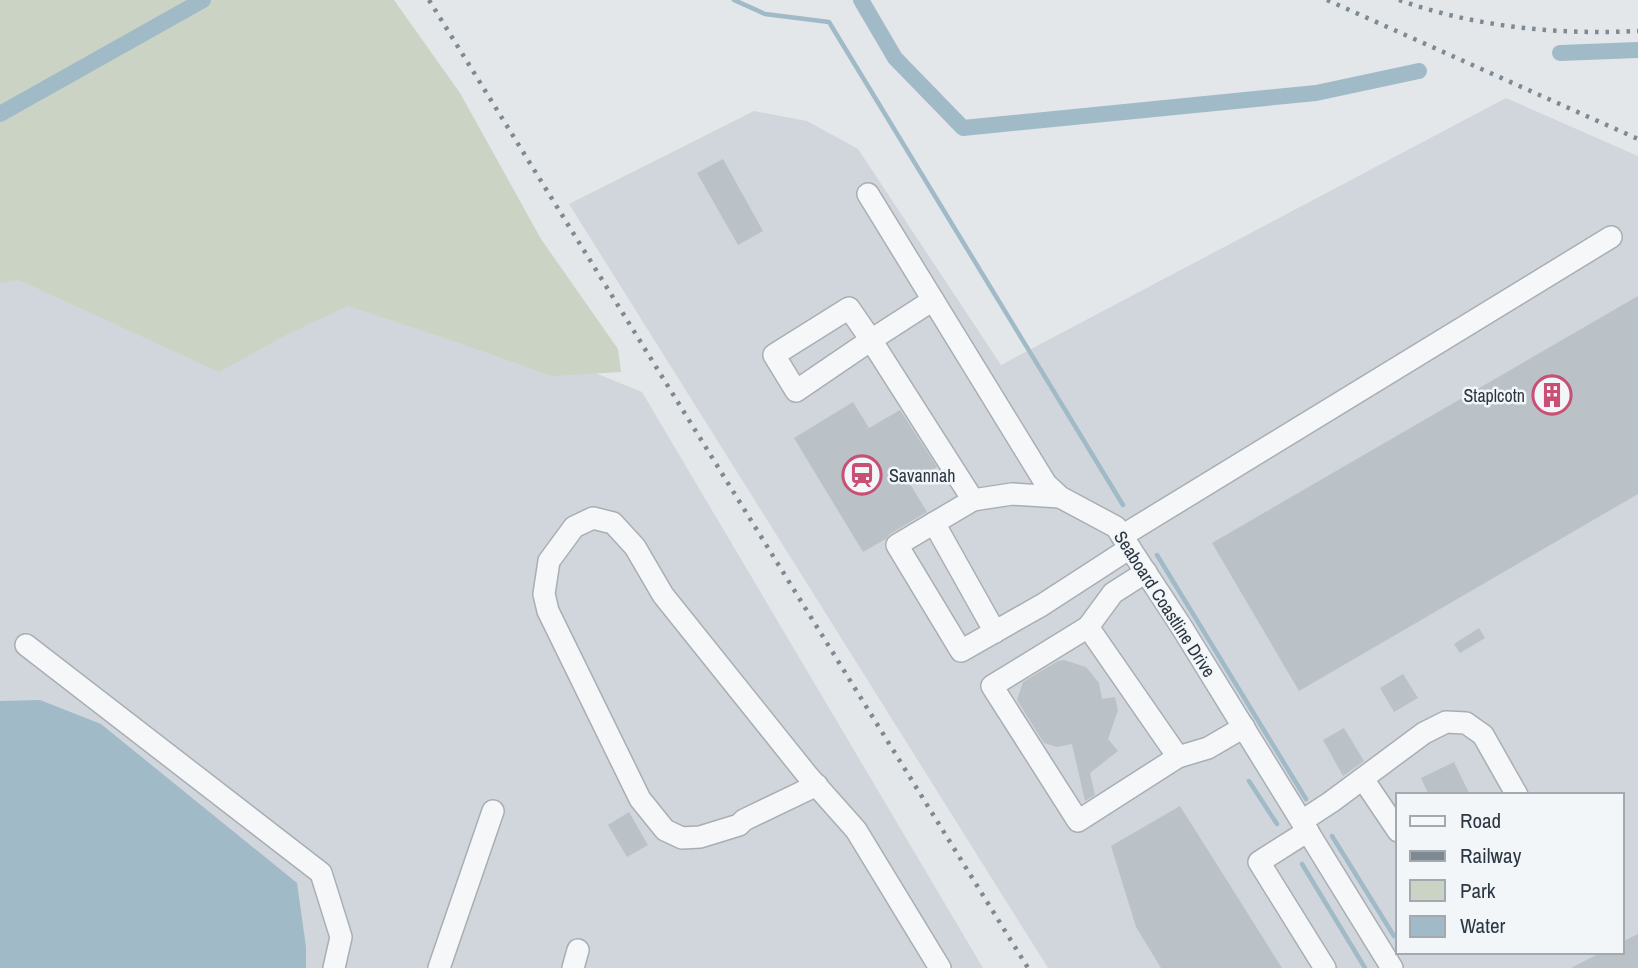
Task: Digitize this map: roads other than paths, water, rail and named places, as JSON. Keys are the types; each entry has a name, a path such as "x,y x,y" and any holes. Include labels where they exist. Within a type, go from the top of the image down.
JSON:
{"street":[{"name":"Seaboard Coastline Drive","path":"868,194 1046,484 1060,497 1116,527 1244,727 1392,968"},
{"path":"1060,497 1012,494 973,500 897,545 961,651 1042,605 1126,542 1611,237"},
{"path":"933,300 871,340 973,500"},
{"path":"817,785 744,820 739,825 700,837 682,838 666,830 640,799 548,611 544,594 549,561 574,527 593,517 613,523 635,547 663,595 856,830 940,968"},
{"path":"934,523 995,632"},
{"path":"1146,572 1113,593 1088,627 992,686 1078,821 1178,757 1208,748 1244,727"},
{"path":"1088,627 1178,757"},
{"path":"26,645 321,873 341,936 334,968"},
{"path":"1325,968 1259,862 1331,802 1424,733 1446,722 1466,723 1483,735 1516,793"},
{"path":"1363,779 1396,828"},
{"path":"439,968 493,811"}],"water":[{"path":"40,700 101,724 297,883 306,947 306,968 0,968 0,701"}],"waterway":[{"path":"0,114 203,0"},
{"path":"734,0 765,14 829,22 1123,505"},
{"path":"861,0 895,58 963,128 1316,93 1419,71"},
{"path":"1560,53 1638,50"},
{"path":"1157,555 1306,799"},
{"path":"1249,781 1277,824"},
{"path":"1332,836 1394,936"},
{"path":"1302,864 1365,968"}],"railway":[{"path":"429,0 1028,968"},
{"path":"1327,0 1638,139"},
{"path":"1399,0 1457,17 1517,27 1578,32 1638,31"}],"place":[{"name":"Staplcotn","path":"1552,395"},
{"name":"Savannah","path":"862,475"}]}
